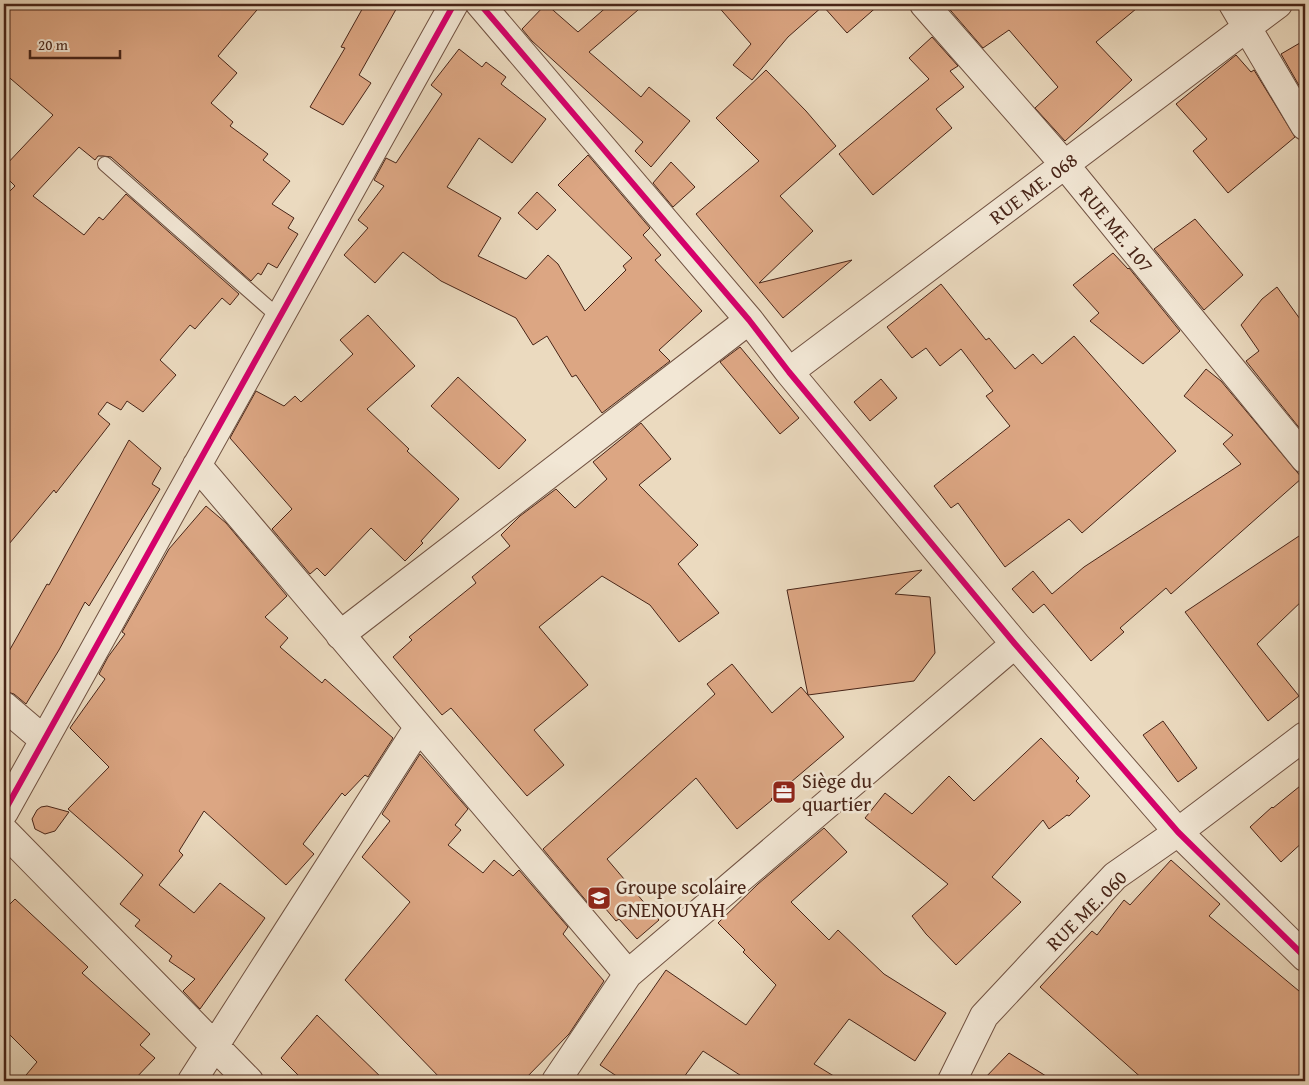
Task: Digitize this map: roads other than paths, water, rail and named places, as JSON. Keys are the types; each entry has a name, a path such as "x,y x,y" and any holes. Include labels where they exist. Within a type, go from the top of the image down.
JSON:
{"street":[{"path":"4,812 454,4"},
{"path":"480,4 749,320 789,372 1015,644 1178,832 1305,958"},
{"name":"RUE ME. 107","path":"924,4 1065,165 1305,459"},
{"path":"1233,4 1305,126"},
{"name":"RUE ME. 068","path":"789,372 1278,4"},
{"path":"340,635 749,320"},
{"path":"197,465 628,974"},
{"path":"556,1081 628,974 1015,644"},
{"path":"4,706 44,740"},
{"path":"192,1081 418,728"},
{"name":"RUE ME. 060","path":"952,1081 984,1016 1115,876 1178,832 1305,736"},
{"path":"4,831 250,1081"}],"lane":[{"path":"104,164 279,317"}],"place":[{"name":"Siège du quartier","path":"784,792"},
{"name":"Groupe scolaire GNENOUYAH","path":"599,898"}]}
